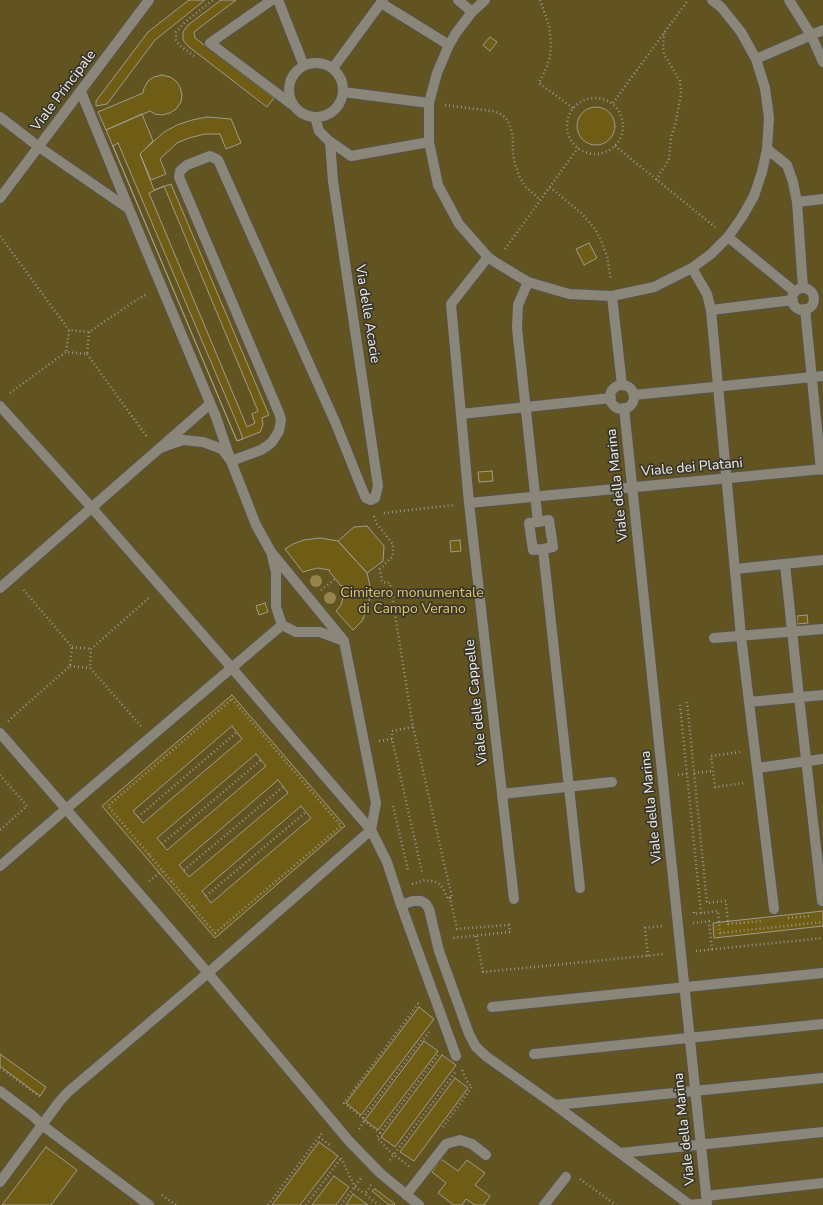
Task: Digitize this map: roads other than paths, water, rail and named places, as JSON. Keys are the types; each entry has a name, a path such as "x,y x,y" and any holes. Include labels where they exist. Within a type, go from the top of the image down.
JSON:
{"lane":[{"name":"Viale Principale","path":"0,198 149,0"},
{"path":"272,0 210,43 307,116 324,116 331,113 337,107 342,100 343,92 339,75 333,68 318,63 304,66 297,70 290,84 289,92 294,106"},
{"path":"278,0 304,66"},
{"path":"458,0 472,12"},
{"path":"485,0 472,12 449,45 437,73 429,103 429,142 438,185 459,224 492,260 528,282 569,294 612,296 654,287 692,268 711,254 728,237 754,196 768,149 769,118 765,88 756,59 740,32 721,7 712,0"},
{"path":"789,0 811,35 823,62"},
{"path":"333,68 382,1 449,45"},
{"path":"756,59 823,30"},
{"path":"0,1182 68,1092 208,973 371,830 376,803 344,640 271,552 256,525 210,404 128,209 81,92"},
{"path":"343,92 429,103"},
{"path":"0,117 39,147 128,209"},
{"path":"315,117 319,131 330,142 351,156 429,142"},
{"name":"Via delle Acacie","path":"231,462 261,450 272,442 279,431 281,420 180,177 180,171 187,165 210,156 216,158 221,164 336,424 364,494 366,498 371,500 376,498 378,491 376,466 333,181 330,142"},
{"path":"711,310 797,293 810,290 818,296 811,306 805,309 797,307 797,293 797,202 794,182 788,165 768,149"},
{"path":"797,202 823,199"},
{"path":"728,237 797,293"},
{"name":"Viale delle Cappelle","path":"492,260 451,304 468,503 514,899"},
{"path":"692,268 707,294 711,310 741,636 774,909"},
{"path":"528,282 518,305 517,328 538,522"},
{"path":"612,296 622,385"},
{"path":"805,309 822,470"},
{"path":"634,395 823,376"},
{"path":"622,385 628,386 634,395 631,404 624,408 616,407 611,398 613,389 622,385"},
{"path":"461,414 611,398"},
{"path":"0,588 210,404"},
{"path":"0,406 92,508 371,830 387,862 401,905 456,1056"},
{"name":"Viale della Marina","path":"624,408 707,1199"},
{"path":"160,448 183,440 203,442 222,449 231,462"},
{"name":"Viale dei Platani","path":"468,503 822,470"},
{"path":"550,520 553,548 533,550 529,523 538,522 550,520"},
{"path":"542,549 580,888"},
{"path":"271,552 276,572 276,607 282,624 296,632 320,632 344,640"},
{"path":"735,569 823,560"},
{"path":"785,564 822,901"},
{"path":"0,866 282,624"},
{"path":"714,638 823,629"},
{"path":"749,702 823,694"},
{"path":"0,733 208,973 352,1144 371,1164 419,1205"},
{"path":"757,768 823,759"},
{"path":"502,794 612,782"},
{"path":"401,905 413,901 421,901 426,904 429,909 439,951 469,1034 476,1047 487,1057 555,1105 690,1205 707,1199 823,1183"},
{"path":"492,1007 823,973"},
{"path":"534,1054 823,1024"},
{"path":"555,1105 823,1078 823,1074"},
{"path":"0,1092 34,1116 42,1125 149,1205"},
{"path":"620,1153 823,1132"},
{"path":"406,1195 446,1144 460,1140 472,1144 486,1155"},
{"path":"544,1205 566,1177"}],"park label":[{"name":"Cimitero monumentale di Campo Verano","path":"412,602"}]}
